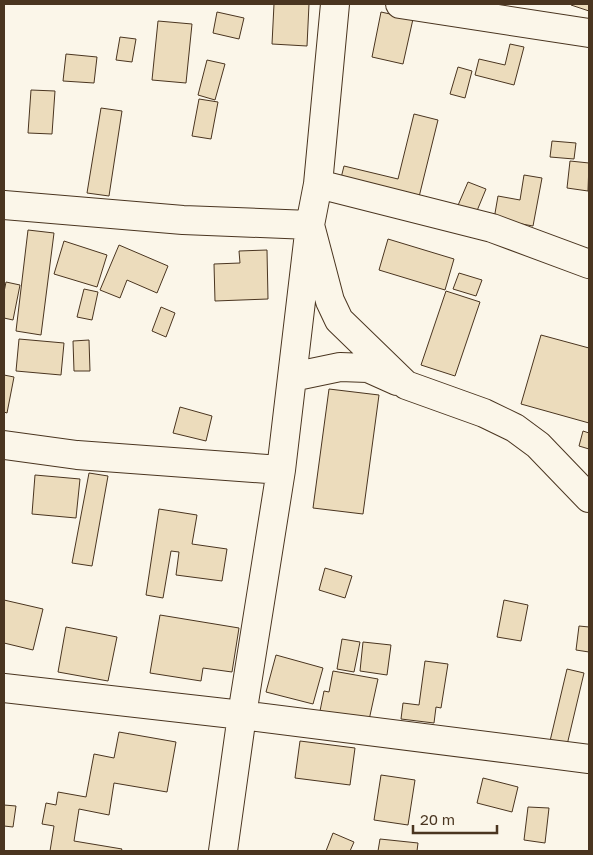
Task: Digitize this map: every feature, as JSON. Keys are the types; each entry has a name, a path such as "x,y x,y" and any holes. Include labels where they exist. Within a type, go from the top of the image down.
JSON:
{"street":[{"path":"223,851 242,715 281,470 310,225 318,184 335,4"},
{"path":"400,4 589,33"},
{"path":"318,184 492,228 589,264"},
{"path":"4,205 183,220 310,225"},
{"path":"310,225 330,301 339,320 406,385"},
{"path":"292,377 340,367 368,368 406,385 484,413 515,428 538,445 589,498"},
{"path":"4,445 77,455 281,470"},
{"path":"4,688 242,715 589,759"}],"building":[{"path":"274,4 309,4 307,46 272,44"},
{"path":"589,4 589,11 571,5"},
{"path":"217,12 244,18 239,39 213,33"},
{"path":"381,12 413,19 403,64 372,57"},
{"path":"158,21 192,24 186,83 152,80"},
{"path":"120,37 136,39 132,62 116,60"},
{"path":"510,44 524,47 514,85 475,75 479,59 505,65"},
{"path":"66,54 97,57 94,83 63,81"},
{"path":"207,60 225,64 215,100 198,95"},
{"path":"458,67 472,71 465,98 450,94"},
{"path":"31,90 55,91 52,134 28,133"},
{"path":"199,99 218,102 211,139 192,136"},
{"path":"101,108 122,111 109,196 87,193"},
{"path":"414,114 438,120 418,201 340,182 344,166 398,179"},
{"path":"552,141 576,143 574,159 550,157"},
{"path":"570,161 589,163 588,191 567,188"},
{"path":"524,175 542,178 533,226 494,219 498,196 520,200"},
{"path":"468,182 486,189 474,218 456,210"},
{"path":"28,230 54,233 41,335 16,331"},
{"path":"388,239 454,259 445,290 379,270"},
{"path":"64,241 107,255 97,287 54,274"},
{"path":"119,245 168,266 157,293 127,280 120,298 100,290"},
{"path":"267,250 268,299 215,301 214,264 240,263 239,251"},
{"path":"459,273 482,280 476,296 453,289"},
{"path":"6,282 20,285 13,320 4,318"},
{"path":"84,289 98,292 92,320 77,317"},
{"path":"446,291 480,302 455,376 421,365"},
{"path":"161,307 175,313 166,337 152,331"},
{"path":"541,335 589,348 589,423 521,404"},
{"path":"19,339 64,343 61,375 16,371"},
{"path":"89,340 90,371 74,371 73,341"},
{"path":"4,375 14,377 7,413 4,412"},
{"path":"329,389 379,395 363,514 313,508"},
{"path":"180,407 212,416 206,441 173,433"},
{"path":"583,431 589,433 589,449 579,446"},
{"path":"89,473 108,476 92,566 72,563"},
{"path":"35,475 80,479 76,518 32,514"},
{"path":"159,509 197,515 192,544 227,549 222,581 176,575 179,552 171,551 163,598 146,595"},
{"path":"325,568 352,576 345,598 319,590"},
{"path":"4,600 43,609 33,650 4,643"},
{"path":"504,600 528,605 521,641 497,637"},
{"path":"160,615 239,628 232,672 203,668 201,681 150,673"},
{"path":"579,626 589,627 589,652 576,650"},
{"path":"66,627 117,637 108,681 58,672"},
{"path":"342,639 360,642 354,672 337,669"},
{"path":"363,642 391,645 387,675 360,671"},
{"path":"276,655 323,668 313,704 266,692"},
{"path":"425,661 448,664 441,708 436,707 434,723 401,719 403,703 419,705"},
{"path":"567,669 584,673 567,745 550,741"},
{"path":"333,671 378,679 369,720 320,711 324,691 329,692"},
{"path":"119,732 176,742 167,792 114,783 109,815 79,809 74,841 122,849 121,851 50,851 54,826 42,824 46,803 56,805 58,792 86,797 94,754 114,758"},
{"path":"300,741 355,748 350,785 295,778"},
{"path":"381,775 415,780 408,825 374,820"},
{"path":"483,778 518,787 512,812 477,803"},
{"path":"4,805 16,806 13,827 4,826"},
{"path":"528,807 549,808 545,843 524,840"},
{"path":"333,833 354,842 350,851 326,851"},
{"path":"380,839 418,843 417,851 378,851"}]}
